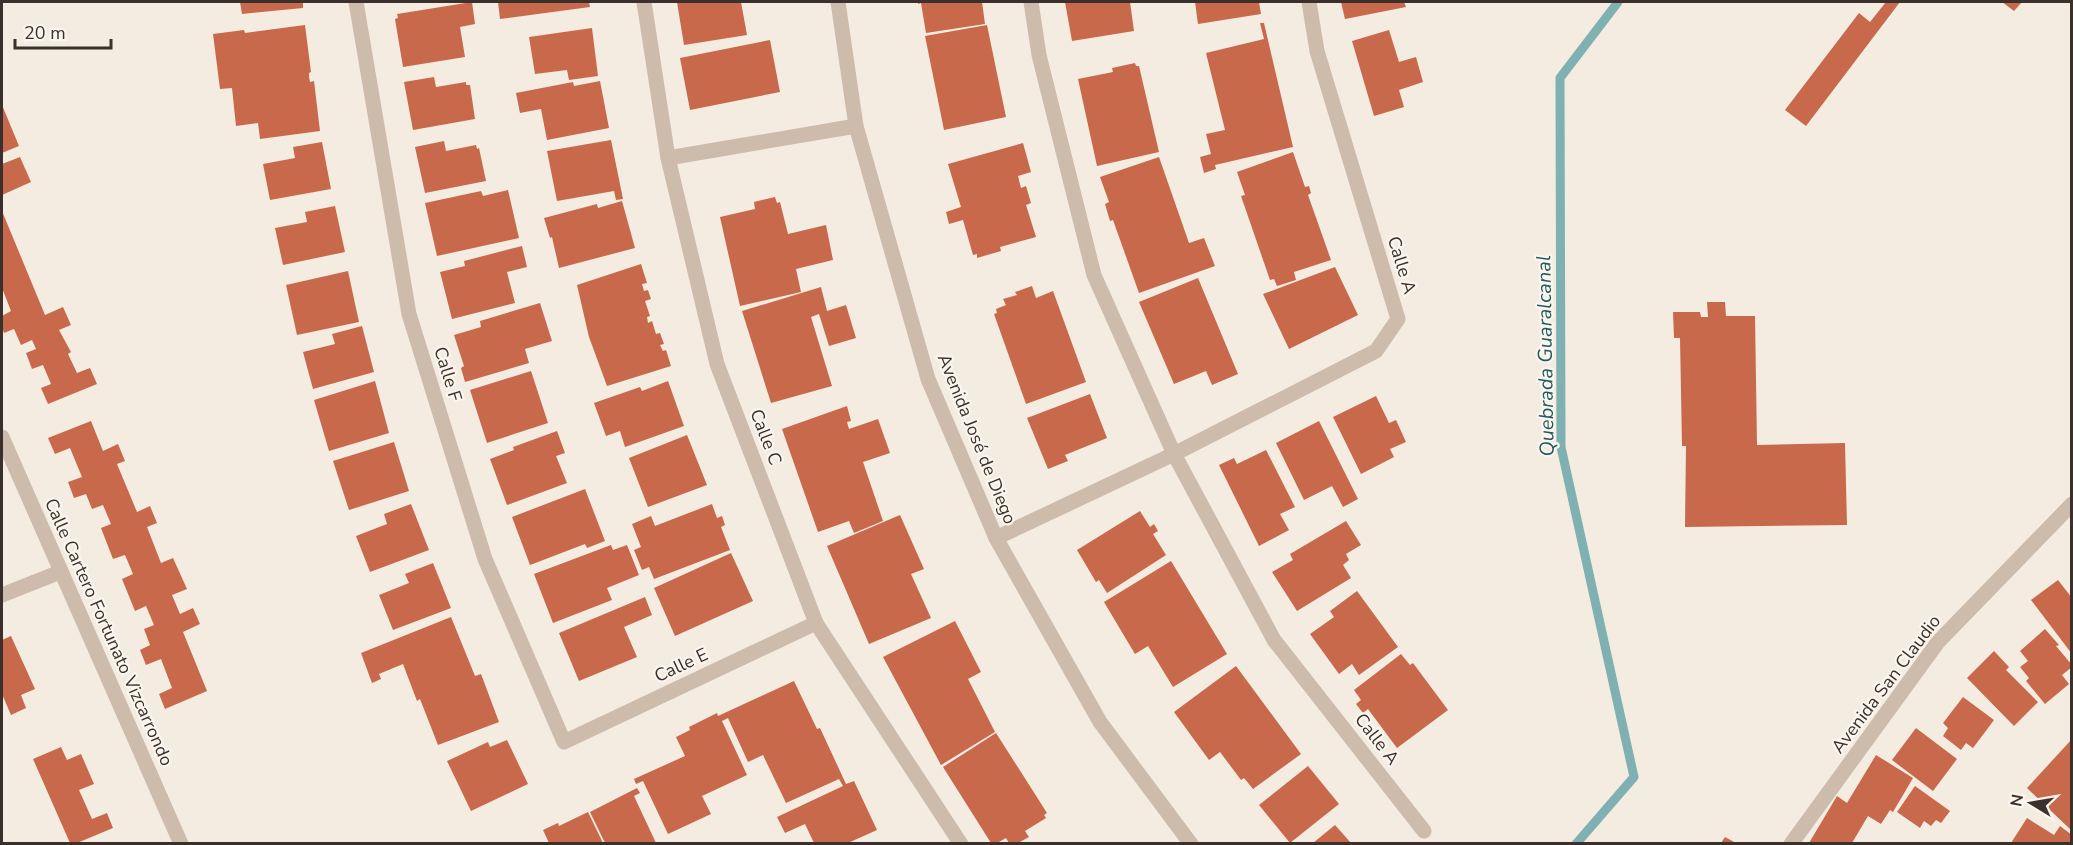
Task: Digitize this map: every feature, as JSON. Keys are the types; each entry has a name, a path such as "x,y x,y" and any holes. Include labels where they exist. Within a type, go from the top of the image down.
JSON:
{"street":[{"name":"Calle F","path":"356,2 409,314 485,560 564,742"},
{"name":"Calle C","path":"644,2 668,158 717,364 816,623 961,843"},
{"name":"Avenida José de Diego","path":"838,2 856,126 928,379 996,538 1100,722 1191,843"},
{"name":"Calle A","path":"1031,2 1039,55 1094,275 1174,454 1274,640 1424,831"},
{"name":"Calle A","path":"996,538 1174,454 1376,351 1398,319 1317,51 1309,2"},
{"path":"668,158 856,126"},
{"name":"Calle Cartero Fortunato Vizcarrondo","path":"2,437 181,843"},
{"name":"Avenida San Claudio","path":"1791,843 1938,642 2072,504"},
{"path":"2,595 60,572"},
{"name":"Calle E","path":"564,742 816,623"}],"building":[{"path":"240,2 303,2 303,8 242,14"},
{"path":"472,2 475,24 460,27 465,57 403,67 395,19 398,18 397,14"},
{"path":"498,2 589,2 590,7 500,19"},
{"path":"677,2 741,2 747,35 684,45"},
{"path":"918,2 982,2 985,24 926,33 921,3 918,4"},
{"path":"1065,2 1130,2 1134,31 1072,41"},
{"path":"1195,2 1259,2 1261,14 1198,24"},
{"path":"1341,2 1404,2 1406,7 1345,19"},
{"path":"1886,2 1900,2 1806,126 1785,110 1859,13 1870,22"},
{"path":"2002,2 2022,2 2014,11"},
{"path":"1260,23 1264,23 1293,147 1215,165 1216,169 1204,173 1200,157 1211,154 1206,134 1225,130 1206,53 1264,39"},
{"path":"305,25 311,72 309,77 310,82 314,81 320,131 260,139 258,123 236,126 232,88 220,89 213,34 244,30 245,33"},
{"path":"987,25 1006,117 944,130 925,36"},
{"path":"592,28 598,76 569,80 567,70 535,74 529,37"},
{"path":"1389,30 1399,62 1416,57 1423,82 1399,90 1404,107 1374,116 1352,41"},
{"path":"770,40 780,92 690,110 680,58"},
{"path":"1135,63 1139,66 1159,152 1097,166 1078,79 1113,72 1112,68"},
{"path":"434,77 436,87 466,82 466,85 470,85 475,119 413,130 404,82"},
{"path":"600,81 609,128 547,140 541,109 520,113 516,93 573,82 574,86"},
{"path":"2,105 19,146 2,153"},
{"path":"611,140 623,199 616,200 614,191 557,201 547,151"},
{"path":"444,141 446,151 476,145 477,149 479,148 486,181 425,193 415,147"},
{"path":"322,142 331,189 270,200 263,164 295,158 293,147"},
{"path":"1023,143 1031,172 1018,176 1021,188 1026,186 1031,203 1026,205 1036,237 1000,247 1001,251 977,258 977,254 973,255 963,220 949,224 946,212 961,207 948,164"},
{"path":"1293,152 1305,187 1309,186 1311,193 1308,195 1331,260 1294,272 1296,280 1277,286 1274,279 1270,280 1241,196 1245,195 1237,172"},
{"path":"20,157 31,182 2,195 2,164"},
{"path":"1159,157 1189,243 1204,238 1215,266 1139,293 1113,220 1110,221 1105,204 1109,202 1100,177"},
{"path":"508,190 519,238 437,256 425,203 481,191 483,196"},
{"path":"775,197 777,203 780,202 788,234 826,225 833,260 796,269 801,292 740,306 720,217 755,209 754,202"},
{"path":"622,201 635,248 559,268 552,237 550,238 544,218 597,204 598,208"},
{"path":"335,206 345,252 283,265 275,228 307,222 305,212"},
{"path":"2,211 45,315 63,307 71,325 59,330 71,352 68,354 77,373 90,368 97,384 48,404 41,388 51,384 43,365 32,369 26,353 36,349 32,340 21,345 14,329 4,333 2,327 2,316 11,311 2,288"},
{"path":"522,246 527,267 507,272 515,303 452,319 440,272 465,266 464,261"},
{"path":"641,264 647,283 642,284 644,291 648,290 651,299 645,301 650,316 647,317 648,323 652,321 656,334 660,333 664,344 660,345 663,351 666,350 671,366 607,386 589,337 577,285"},
{"path":"1335,267 1358,315 1289,349 1263,294"},
{"path":"348,271 359,322 297,335 286,285"},
{"path":"1198,278 1238,374 1212,385 1206,371 1174,384 1139,302"},
{"path":"1032,286 1036,298 1053,291 1086,382 1026,404 994,314 997,313 996,309 1006,305 1003,299 1017,295 1015,292"},
{"path":"821,287 827,311 846,305 856,338 829,346 819,314 811,317 832,386 771,403 742,311"},
{"path":"1707,302 1725,302 1726,316 1755,316 1757,445 1845,443 1847,525 1685,527 1686,446 1682,446 1680,338 1674,338 1673,312 1700,312 1701,317 1708,317"},
{"path":"540,303 552,341 525,349 529,363 465,382 461,368 464,366 454,335 481,327 480,321"},
{"path":"362,326 374,372 313,389 303,352 335,344 332,334"},
{"path":"531,371 548,423 487,443 470,390"},
{"path":"375,381 389,433 329,451 314,400"},
{"path":"668,381 684,426 625,447 620,431 606,436 594,403 640,387 642,391"},
{"path":"1090,394 1107,438 1065,455 1068,461 1048,469 1027,418"},
{"path":"1376,396 1389,423 1396,420 1406,442 1390,449 1394,457 1361,474 1333,417"},
{"path":"847,406 851,421 847,422 849,429 878,419 890,453 863,462 883,521 854,533 849,521 818,532 782,429"},
{"path":"91,421 103,451 118,444 125,461 117,464 137,512 150,506 157,523 147,527 161,563 173,558 187,589 172,595 180,614 193,608 200,624 183,632 207,691 165,709 159,694 172,688 161,659 146,665 140,650 150,645 144,629 154,625 146,606 135,611 122,579 133,574 125,555 113,559 101,528 111,524 103,505 92,509 86,494 74,498 68,482 82,477 70,448 55,454 48,438"},
{"path":"1319,421 1358,499 1343,507 1332,486 1304,500 1276,443"},
{"path":"557,431 565,453 556,456 567,483 507,505 490,459 514,450 513,447"},
{"path":"687,435 707,485 648,507 629,458"},
{"path":"394,442 409,491 349,510 333,461"},
{"path":"1266,450 1295,507 1280,514 1289,530 1259,546 1219,465 1234,458 1237,464"},
{"path":"585,489 605,541 587,548 585,544 530,565 512,517"},
{"path":"411,504 429,550 370,572 356,536 387,524 384,514"},
{"path":"712,504 717,518 722,516 725,525 721,527 730,550 654,579 649,567 642,570 634,550 641,547 632,524 651,516 655,526"},
{"path":"1140,511 1150,527 1154,524 1158,531 1153,534 1166,555 1107,593 1099,580 1096,582 1077,550"},
{"path":"900,515 924,569 911,574 931,618 869,644 827,546"},
{"path":"1346,521 1361,545 1346,554 1349,560 1343,565 1351,578 1297,611 1272,572 1293,560 1290,554"},
{"path":"611,545 613,550 627,545 639,575 607,588 612,600 553,623 534,574"},
{"path":"731,553 753,601 675,636 654,588"},
{"path":"1171,561 1227,654 1173,687 1148,646 1135,654 1104,602"},
{"path":"433,563 451,608 393,630 379,595 409,583 405,574"},
{"path":"2058,580 2072,598 2072,654 2031,600"},
{"path":"1357,591 1398,647 1359,675 1352,664 1339,674 1310,634 1334,617 1330,611"},
{"path":"645,597 652,615 624,627 637,657 579,681 559,633"},
{"path":"451,617 475,676 481,674 499,722 438,745 420,699 417,701 403,664 379,674 381,679 372,683 361,653"},
{"path":"955,621 981,672 968,679 995,732 941,765 883,657"},
{"path":"2045,629 2059,645 2056,646 2072,667 2062,675 2069,684 2045,704 2026,681 2029,678 2020,667 2028,661 2020,651"},
{"path":"11,636 35,689 21,695 26,708 11,715 2,694 2,640"},
{"path":"1994,651 2009,667 2006,670 2038,702 2014,726 1967,678"},
{"path":"1401,654 1410,665 1413,663 1448,710 1397,748 1368,709 1363,713 1356,704 1361,700 1354,690"},
{"path":"1236,666 1301,754 1253,789 1244,778 1241,780 1220,752 1209,760 1174,712"},
{"path":"794,681 817,729 820,728 846,784 854,781 877,830 848,843 814,843 805,824 785,833 777,817 843,786 839,779 786,803 763,755 748,762 728,718 722,721 747,775 702,796 711,814 668,834 643,781 636,784 634,779 685,756 676,737 690,730 689,727"},
{"path":"1963,697 1994,720 1973,748 1966,743 1961,750 1943,736 1948,728 1943,723"},
{"path":"1916,728 1957,759 1933,791 1892,760"},
{"path":"996,733 1047,813 1044,815 1046,818 1025,831 1029,837 1018,843 1009,843 1006,838 997,843 991,843 943,767"},
{"path":"2072,739 2072,831 2027,788"},
{"path":"507,740 528,784 471,811 447,761 488,742 490,747"},
{"path":"61,747 67,760 81,754 94,784 79,790 92,819 107,813 113,828 77,843 70,843 33,759"},
{"path":"1876,755 1913,778 1893,812 1890,810 1881,824 1868,816 1852,843 1809,843 1837,796 1847,803"},
{"path":"1308,766 1339,804 1290,843 1259,805"},
{"path":"1915,786 1950,811 1941,823 1936,820 1931,826 1924,821 1920,828 1897,812"},
{"path":"637,788 640,793 634,796 656,843 605,843 590,812"},
{"path":"588,812 603,843 549,843 543,830 558,823 559,826"},
{"path":"2027,818 2054,835 2060,826 2072,835 2072,843 2011,843"},
{"path":"1335,825 1351,843 1313,843"},
{"path":"1725,837 1736,843 1721,843"}],"waterway":[{"name":"Quebrada Guaralcanal","path":"1576,844 1634,777 1561,447 1560,78 1618,2"}]}
